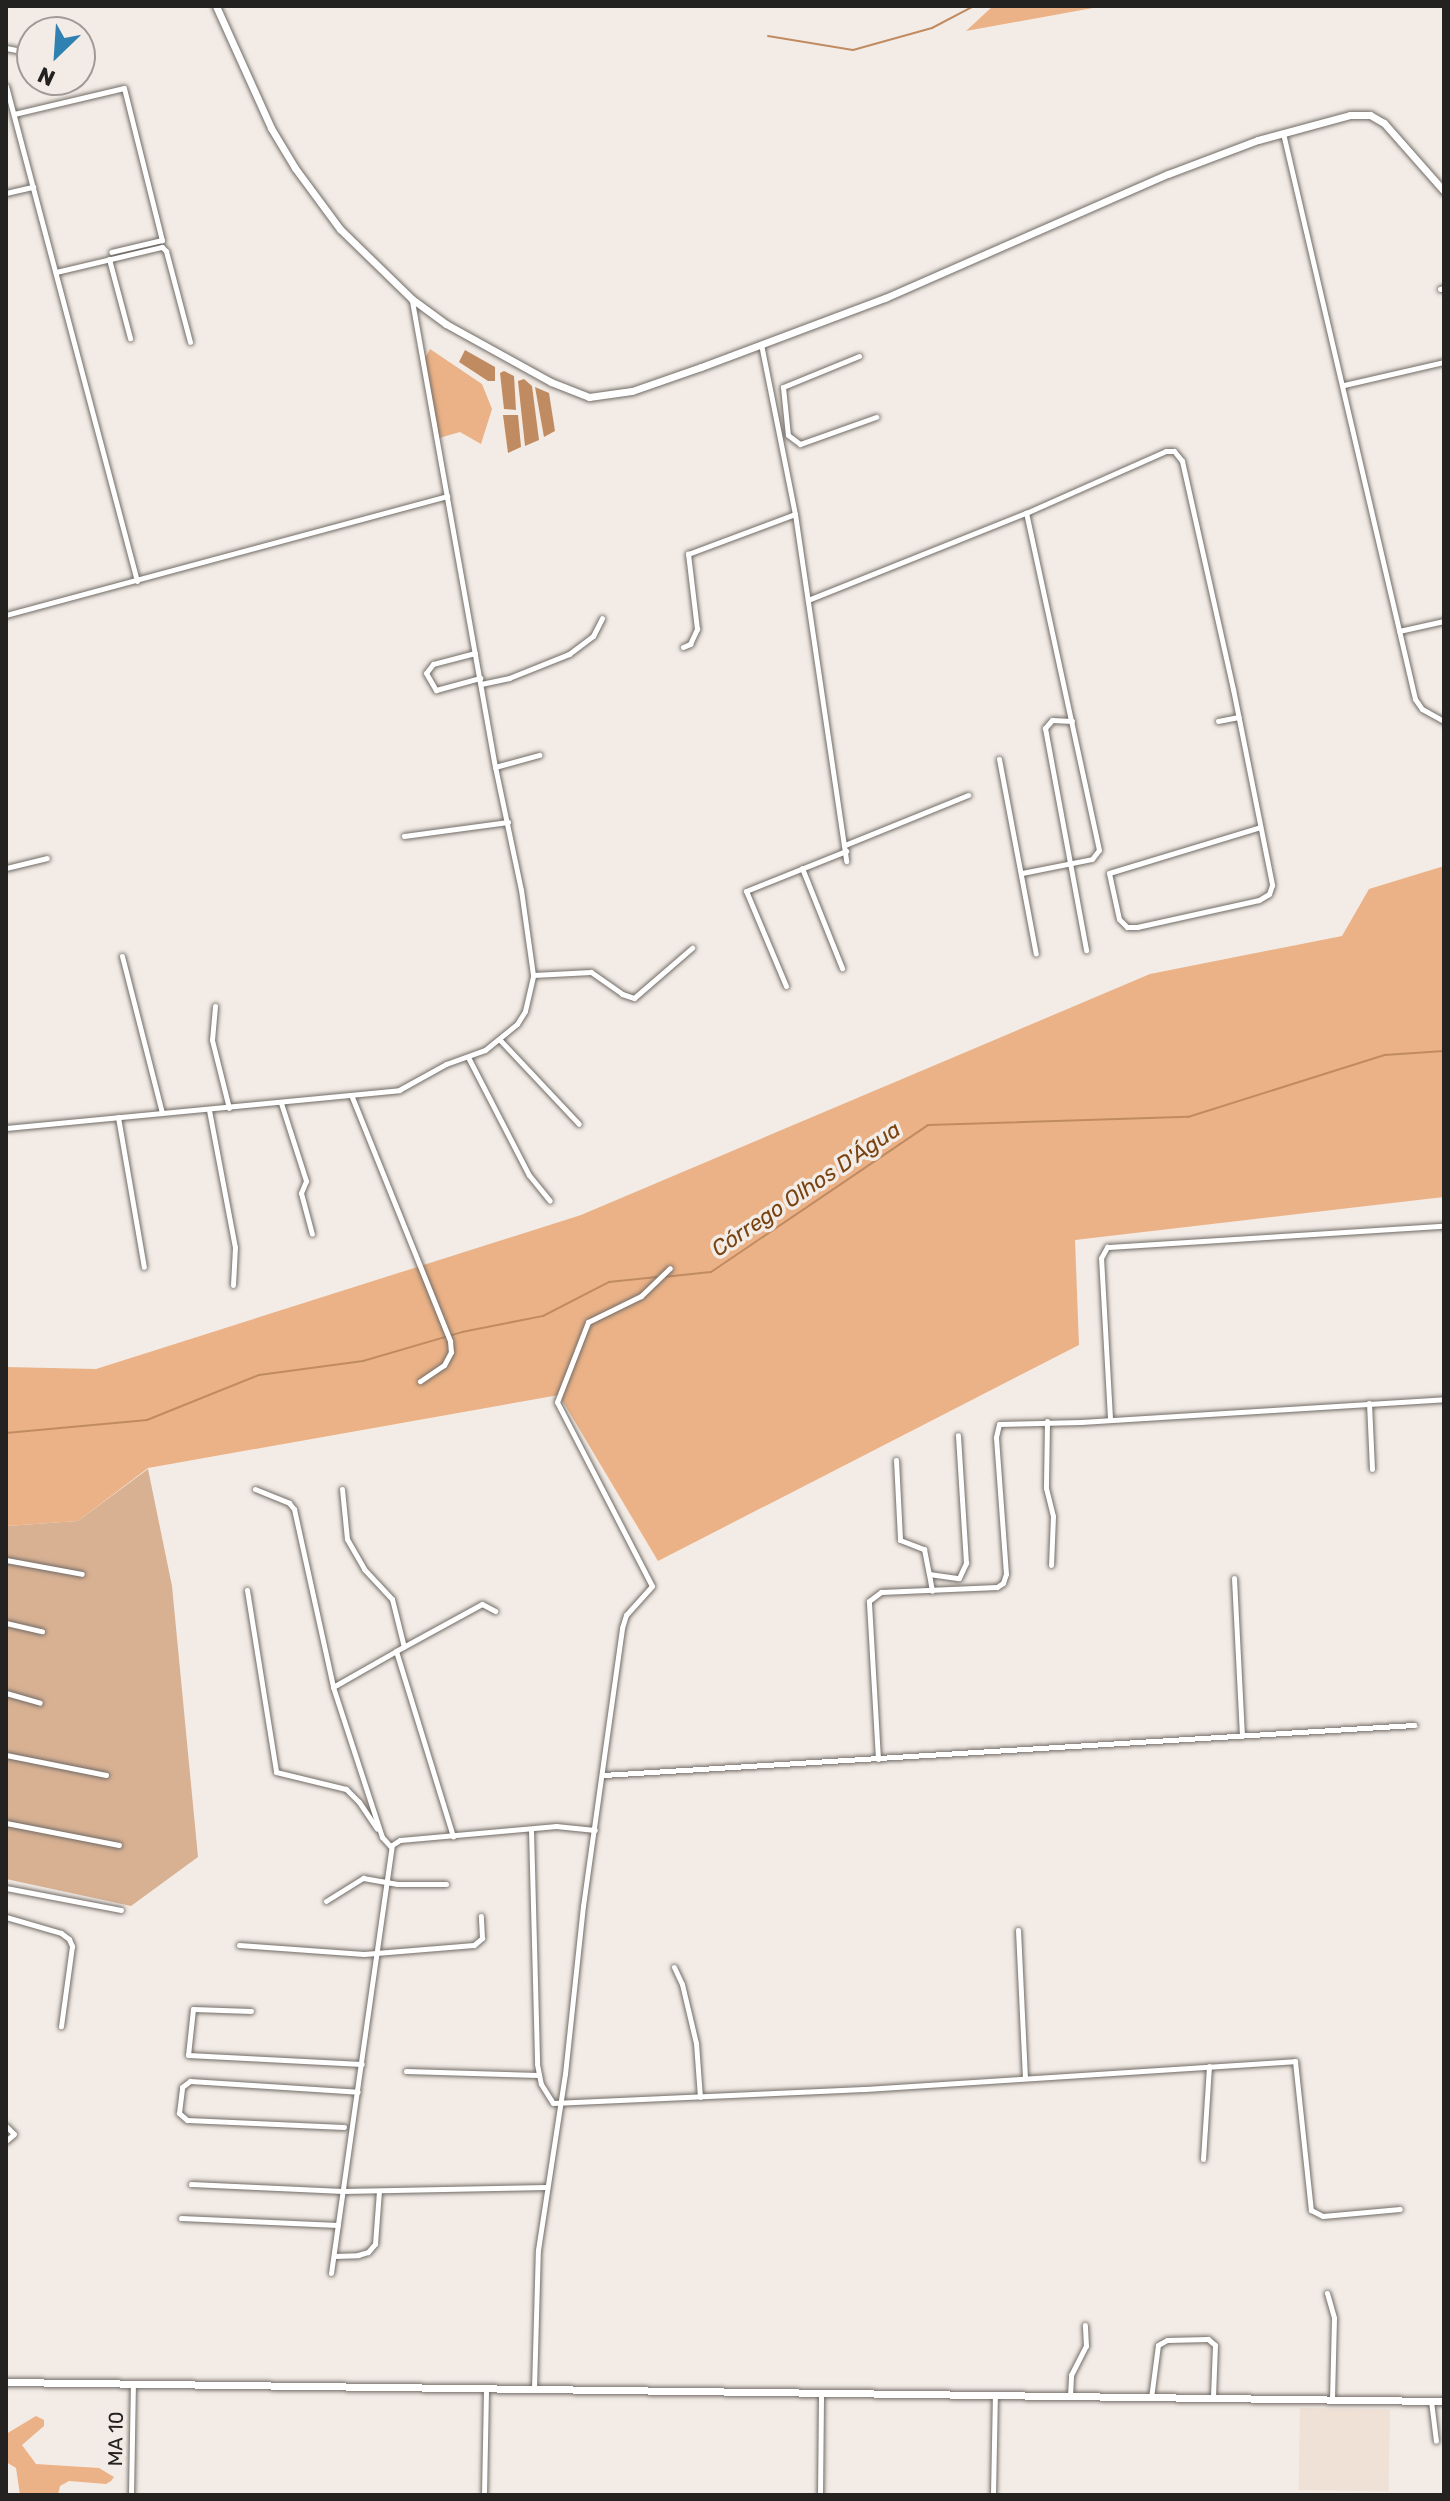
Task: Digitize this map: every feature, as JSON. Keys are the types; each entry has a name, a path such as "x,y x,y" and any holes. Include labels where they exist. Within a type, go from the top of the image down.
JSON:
{"street":[{"path":"216,6 247,82 295,168 340,229 412,299 486,347 551,382 589,397 632,391 761,344 885,298 1168,174 1283,133 1350,115 1370,115 1392,130 1444,191"},
{"path":"6,86 137,581"},
{"path":"14,114 124,88 162,240 56,272"},
{"path":"1283,133 1416,702 1444,721"},
{"path":"6,193 33,187"},
{"path":"110,255 164,248 190,342"},
{"path":"110,255 130,338"},
{"path":"6,1128 352,1097 399,1090 446,1064 469,1059 500,1040 525,1011 533,975 412,299"},
{"path":"761,344 795,514 846,861"},
{"path":"859,356 787,382 781,395 788,435 800,444 876,417"},
{"path":"1344,386 1444,362"},
{"path":"775,419 785,417"},
{"path":"808,600 1026,513 1166,451 1178,454 1239,717 1272,885 1264,899 1137,927 1127,927 1119,919 1109,873 1260,827"},
{"path":"6,615 137,581 230,552 447,496"},
{"path":"1022,873 1094,858 1099,850 1026,513"},
{"path":"683,647 690,644 697,629 688,554 795,514"},
{"path":"475,653 433,664 426,673 431,687 441,690 509,678 578,650 593,636 602,618"},
{"path":"1399,631 1444,621"},
{"path":"1218,721 1239,717"},
{"path":"1072,721 1052,720 1045,728 1086,950"},
{"path":"495,767 539,755"},
{"path":"999,759 1036,954"},
{"path":"786,986 746,891 968,795"},
{"path":"404,836 508,822"},
{"path":"6,868 47,858"},
{"path":"801,868 842,968"},
{"path":"533,975 591,972 622,994 634,998 692,948"},
{"path":"122,956 162,1113"},
{"path":"215,1006 212,1040 229,1108"},
{"path":"500,1040 579,1124"},
{"path":"469,1059 529,1175 550,1201"},
{"path":"352,1097 450,1341 447,1362 420,1381"},
{"path":"281,1103 306,1181 301,1193 312,1234"},
{"path":"209,1110 235,1247 233,1285"},
{"path":"118,1117 144,1267"},
{"path":"1110,1418 1101,1258 1107,1247 1444,1226"},
{"path":"534,2390 538,2250 561,2104 622,1628 626,1615 649,1591 652,1582 557,1402 588,1322 641,1296 670,1268"},
{"path":"878,1759 869,1601 878,1593 997,1587 1003,1583 1006,1574 997,1428 1006,1422 1081,1422 1444,1399"},
{"path":"1369,1403 1372,1469"},
{"path":"1047,1421 1046,1488 1053,1516 1051,1565"},
{"path":"929,1574 951,1578 964,1574 958,1435"},
{"path":"896,1460 900,1540 924,1549 932,1591"},
{"path":"255,1489 289,1503 294,1509 333,1687 382,1837"},
{"path":"342,1489 347,1539 364,1569 392,1599 404,1647"},
{"path":"6,1560 82,1574"},
{"path":"1234,1578 1242,1736"},
{"path":"247,1590 276,1772 351,1792 391,1847"},
{"path":"333,1687 482,1604 495,1611"},
{"path":"6,1623 42,1631"},
{"path":"396,1651 453,1836"},
{"path":"6,1693 40,1703"},
{"path":"603,1775 1414,1725"},
{"path":"6,1755 106,1775"},
{"path":"6,1823 119,1845"},
{"path":"331,2273 391,1847 398,1841 563,1826 595,1830"},
{"path":"531,1829 538,2075 548,2099 561,2104 700,2097 1295,2061 1311,2210 1323,2216 1400,2209"},
{"path":"326,1901 358,1879 446,1884"},
{"path":"6,1888 121,1910"},
{"path":"239,1945 378,1953 477,1945 482,1938 481,1916"},
{"path":"6,1917 61,1933 69,1939 72,1946 61,2026"},
{"path":"1018,1930 1025,2078"},
{"path":"674,1967 682,1984 696,2043 700,2097"},
{"path":"251,2011 193,2009 188,2055 362,2064"},
{"path":"1203,2159 1209,2066"},
{"path":"406,2071 538,2075"},
{"path":"344,2127 187,2120 179,2113 182,2087 190,2081 358,2092"},
{"path":"6,2126 14,2132 6,2141"},
{"path":"191,2184 343,2191 546,2187"},
{"path":"333,2256 358,2255 368,2252 375,2244 379,2191"},
{"path":"181,2218 338,2225"},
{"path":"1327,2293 1334,2318 1332,2400"},
{"path":"1070,2396 1071,2375 1086,2346 1085,2325"},
{"path":"1151,2398 1158,2345 1167,2340 1208,2339 1213,2342 1215,2351 1213,2399"},
{"path":"6,2382 1444,2401"},
{"name":"MA 10","path":"131,2495 133,2383"},
{"path":"484,2495 486,2389"},
{"path":"820,2495 821,2393"},
{"path":"993,2495 995,2395"},
{"path":"1431,2401 1436,2441"}],"shaded area":[{"path":"993,6 1104,6 966,31"},
{"path":"430,349 482,384 492,409 481,444 460,432 439,438 424,360"},
{"path":"465,350 495,367 495,381 488,381 459,362"},
{"path":"504,371 514,376 516,410 504,409 500,373"},
{"path":"524,379 532,386 539,440 525,446 518,381"},
{"path":"535,387 549,393 555,431 544,437"},
{"path":"503,415 518,415 521,447 508,453"},
{"path":"1444,866 1444,1197 1075,1240 1079,1345 658,1561 559,1395 148,1468 78,1521 6,1526 6,1367 96,1369 581,1215 1150,974 1342,936 1369,889"},
{"path":"148,1469 172,1586 198,1857 131,1906 6,1879 6,1526 78,1521"},
{"path":"1300,2408 1390,2410 1389,2492 1299,2490"},
{"path":"36,2416 44,2420 44,2426 22,2445 36,2464 99,2468 114,2477 111,2481 106,2484 69,2481 60,2486 58,2495 20,2495 16,2468 6,2462 6,2434"}],"waterway":[{"path":"768,36 853,50 932,28 974,6"},
{"name":"Córrego Olhos D'Água","path":"663,1277 711,1272 928,1125 1188,1117 1385,1055 1444,1051"},
{"name":"Córrego Olhos D'Água","path":"6,1433 147,1420 259,1375 363,1361 462,1332 543,1316 609,1282 657,1277"}]}
